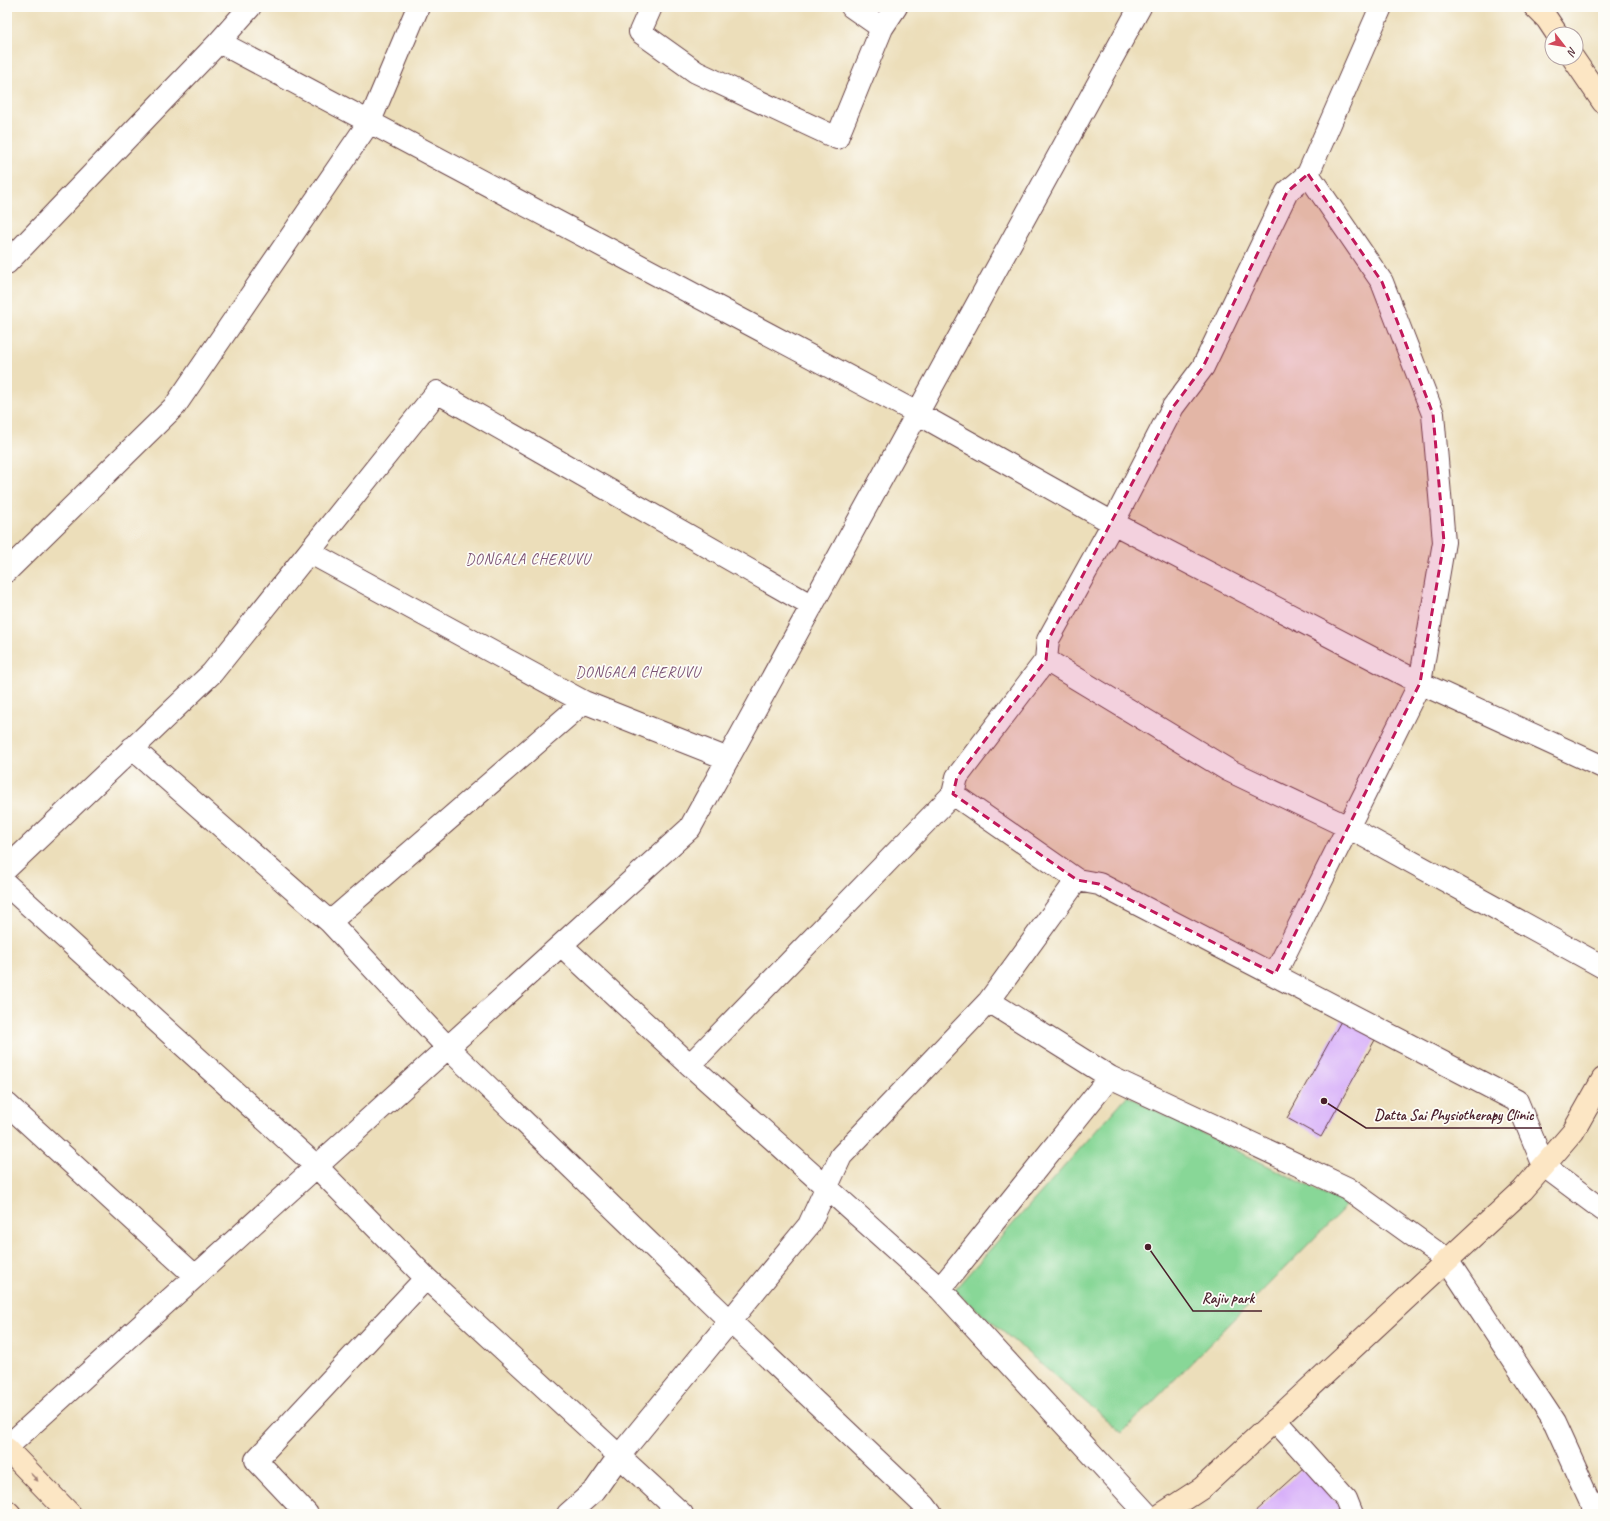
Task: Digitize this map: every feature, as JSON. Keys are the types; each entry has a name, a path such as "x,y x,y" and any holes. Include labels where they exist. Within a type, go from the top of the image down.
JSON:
{"street":[{"path":"7,263 219,42 250,7"},
{"path":"7,571 175,406 370,121 418,7"},
{"path":"650,7 640,32 677,59 696,72 837,138 882,28 896,7"},
{"path":"852,7 882,28"},
{"path":"70,1514 7,1448 690,828 1140,7"},
{"path":"690,1065 953,794 957,777 1046,660 1048,640 1113,523 1173,407 1203,367 1287,192 1308,174 1381,7"},
{"path":"1535,7 1552,26"},
{"path":"219,42 917,413 1113,523 1420,683 1603,767"},
{"path":"1578,66 1603,102"},
{"path":"1275,974 1420,683 1444,542 1433,414 1382,282 1308,174"},
{"path":"7,868 212,673 437,392 812,606"},
{"path":"309,552 584,702 728,759"},
{"path":"1046,660 1228,770 1348,827 1603,967"},
{"path":"330,922 584,702"},
{"path":"132,748 330,922 447,1047 730,1321 925,1506 931,1514"},
{"path":"953,794 1077,880 1099,884 1275,974 1517,1101 1544,1166 1603,1210"},
{"path":"568,1514 595,1490 619,1456 809,1226 841,1156 989,1001 1077,880"},
{"path":"7,885 316,1166 426,1278 682,1514"},
{"path":"561,945 690,1065 940,1289 1147,1514"},
{"path":"989,1001 1110,1077 1347,1188 1447,1260 1555,1423 1591,1502 1594,1514"},
{"path":"940,1289 1110,1077"},
{"path":"1162,1514 1202,1488 1523,1190 1573,1132 1603,1079"},
{"path":"7,1104 195,1276"},
{"path":"307,1514 256,1460 426,1278"},
{"path":"1275,1420 1346,1499 1352,1514"},
{"path":"7,1511 10,1514"}],"highlighted area":[{"path":"1308,174 1382,282 1433,414 1444,542 1420,683 1275,974 1099,884 1077,880 953,794 957,777 1046,660 1048,640 1173,407 1203,367 1287,192"}],"green space":[{"path":"1127,1096 1347,1205 1122,1433 954,1290"}],"building":[{"path":"1346,1012 1380,1031 1321,1137 1287,1118"},
{"path":"1305,1467 1341,1507 1333,1514 1253,1514"}],"place":[{"name":"Datta Sai Physiotherapy Clinic","path":"1324,1101"},
{"name":"Rajiv park","path":"1148,1247"}],"district":[{"name":"DONGALA CHERUVU","path":"528,559"},
{"name":"DONGALA CHERUVU","path":"638,672"}]}
